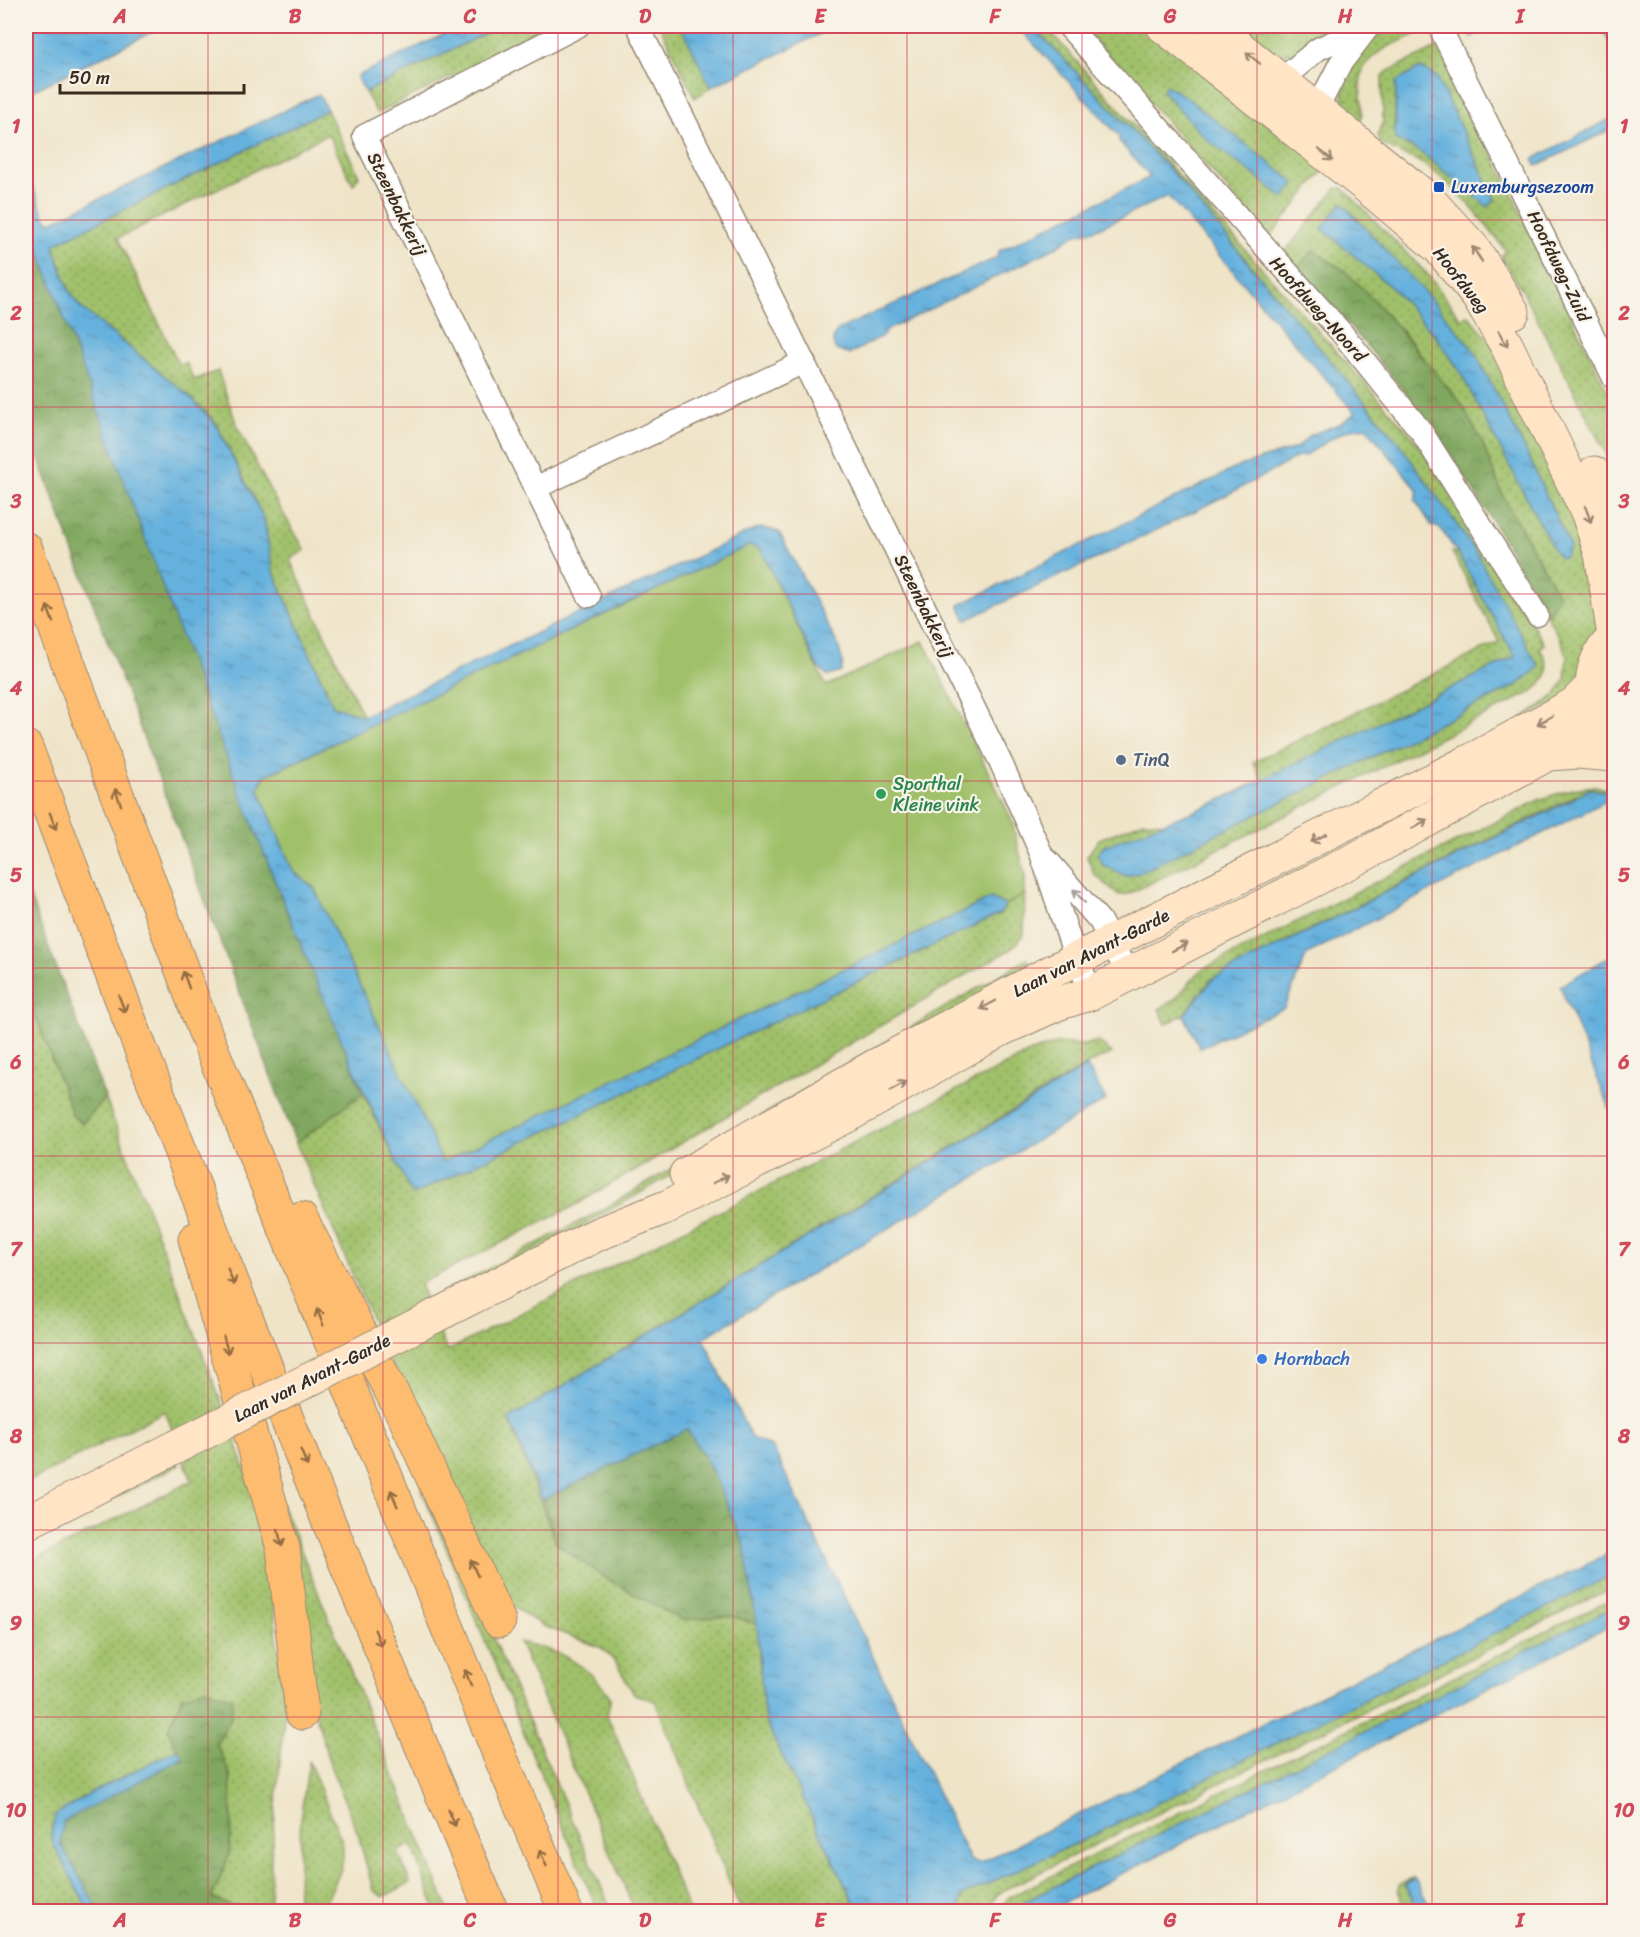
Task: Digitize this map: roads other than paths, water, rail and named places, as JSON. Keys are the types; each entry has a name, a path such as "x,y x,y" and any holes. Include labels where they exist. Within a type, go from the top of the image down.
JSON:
{"highway":[{"path":"26,549 206,1035 497,1749 567,1911"},
{"path":"26,747 146,1067 432,1771 492,1911"},
{"path":"206,1035 406,1420 499,1621"},
{"path":"146,1067 283,1548 302,1713"}],"main road":[{"name":"Hoofdweg","path":"1163,26 1439,248 1478,297 1507,346 1588,514 1600,554 1614,637"},
{"name":"Hoofdweg","path":"1213,26 1429,200 1474,249 1520,323 1604,478 1614,519"},
{"path":"1612,725 1597,706 1592,686 1597,659 1614,637"},
{"name":"Laan van Avant-Garde","path":"598,1234 660,1189 804,1105 1077,958 1470,761 1574,704 1592,686"},
{"name":"Laan van Avant-Garde","path":"26,1523 598,1234 669,1206 847,1116 931,1066 1000,1030 1057,1004 1092,993 1369,852 1548,754 1569,737 1612,725"},
{"path":"1548,754 1578,752 1614,755"}],"street":[{"name":"Steenbakkerij","path":"578,26 364,136 589,596"},
{"name":"Steenbakkerij","path":"638,26 982,723 1041,853 1077,958 1092,993"},
{"name":"Hoofdweg-Noord","path":"1068,26 1341,332 1421,431 1537,615"},
{"path":"1369,26 1340,64 1317,109 1280,118 1281,80 1318,49 1369,26"},
{"name":"Hoofdweg-Zuid","path":"1439,26 1614,378"},
{"path":"535,488 804,362"},
{"name":"Steenbakkerij","path":"1041,853 1096,915 1128,974"}],"water":[{"path":"26,26 164,26 26,94"},
{"path":"461,26 500,26 365,92 357,76"},
{"path":"681,26 836,26 711,87"},
{"path":"1017,26 1032,26 1175,175 1398,442 1474,549 1539,667 1519,684 1139,873 1126,876 1103,865 1098,854 1104,846 1210,805 1515,657 1457,552 1440,528 1432,526 1415,500 1418,493 1415,487 1367,428 1343,432 1304,456 1299,456 1176,520 966,620 959,605 1240,466 1296,448 1311,435 1341,423 1355,413 1168,196 1094,230 1074,235 1053,249 885,331 884,335 850,354 836,350 833,339 839,329 996,258 999,251 1150,177 1119,141 1119,136"},
{"path":"1467,26 1494,26 1471,37"},
{"path":"1602,26 1614,26 1614,53"},
{"path":"1420,68 1436,76 1495,199 1488,207 1419,151 1395,139 1396,82"},
{"path":"1166,85 1186,97 1295,183 1284,198 1205,138 1163,91"},
{"path":"319,94 327,110 56,243 54,248 69,290 80,307 188,395 215,423 264,519 273,570 333,706 363,716 755,529 764,528 779,532 838,645 843,663 841,672 828,676 818,667 761,550 750,545 264,776 258,788 293,871 314,888 443,1162 991,898 1005,905 1001,913 412,1195 305,954 256,832 208,710 26,216 26,168 44,216 51,222"},
{"path":"1614,117 1614,128 1536,166 1533,159"},
{"path":"1342,203 1432,300 1474,351 1524,447 1570,547 1565,557 1560,558 1554,550 1458,368 1437,338 1394,290 1322,228"},
{"path":"1589,789 1613,793 1614,811 1608,800 1307,954 1284,1008 1200,1048 1184,1015 1214,978"},
{"path":"1614,954 1614,1119 1560,986"},
{"path":"1087,1066 1106,1100 703,1338 751,1437 773,1448 970,1860 980,1863 1614,1551 1614,1574 1090,1837 961,1896 959,1911 855,1911 855,1904 770,1731 764,1714 757,1624 744,1544 710,1466 687,1429 542,1500 509,1419"},
{"path":"1614,1607 1614,1624 1048,1911 1014,1911 1030,1899"},
{"path":"178,1749 183,1758 64,1821 60,1843 99,1911 89,1911 54,1845 51,1833 55,1815 93,1792"},
{"path":"1415,1879 1432,1911 1418,1911 1405,1885"}],"place":[{"name":"Luxemburgsezoom","path":"1439,187"},
{"name":"TinQ","path":"1121,760"},
{"name":"Sporthal Kleine vink","path":"881,794"},
{"name":"Hornbach","path":"1262,1359"}]}
